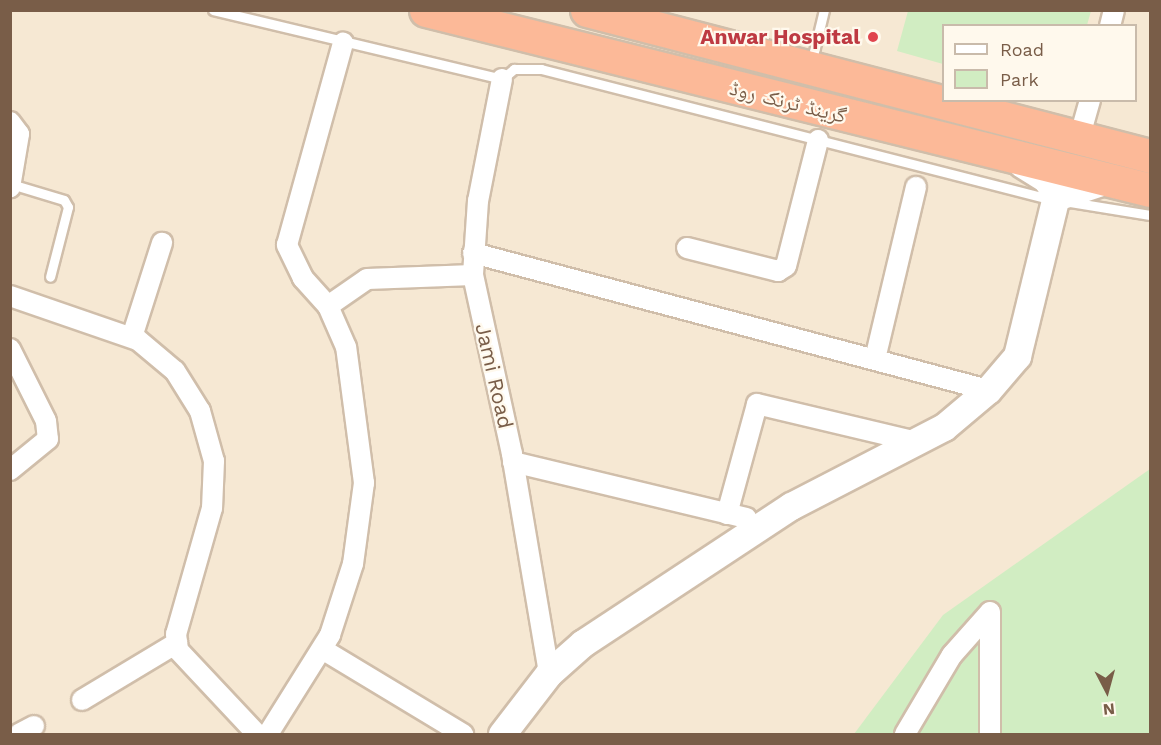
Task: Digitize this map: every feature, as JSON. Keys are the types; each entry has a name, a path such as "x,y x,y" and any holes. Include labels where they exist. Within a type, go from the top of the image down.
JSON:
{"highway":[{"name":"گرینڈ ٹرنک روڈ","path":"426,10 1150,190"},
{"name":"گرینڈ ٹرنک روڈ","path":"587,10 638,17 810,68 1150,156"}],"street":[{"path":"268,735 322,649 353,564 364,483 346,346 328,306 303,278 287,245 343,43"},
{"name":"Jami Road","path":"502,79 473,253 473,275 513,462 549,673"},
{"path":"1079,138 1089,102"},
{"path":"10,122 19,134 11,186"},
{"path":"687,248 778,272 786,266 818,140"},
{"path":"996,153 1044,182 1057,201"},
{"path":"502,735 549,673 583,643 791,506 944,427 988,390 1017,356 1057,201 1063,168"},
{"path":"1057,201 1117,181"},
{"path":"875,359 916,187"},
{"path":"132,337 162,243"},
{"path":"473,253 988,390"},
{"path":"328,306 366,279 473,275"},
{"path":"10,296 132,337 175,372 200,411 214,461 212,508 177,644 82,700"},
{"path":"10,349 46,421 48,439 10,470"},
{"path":"513,462 736,516 757,404 916,441"},
{"path":"906,735 952,655 990,612 990,735"},
{"path":"177,644 257,735"},
{"path":"322,649 463,735"}],"lane":[{"path":"213,10 343,43 502,79 514,69 541,69 1057,201 1150,215"},
{"path":"810,68 824,10"},
{"path":"11,186 64,200 68,207 50,277"}],"shaded area":[{"path":"10,11 1150,11 1150,734 11,734"}],"green space":[{"path":"908,10 1091,11 1087,24 942,24 942,64 897,51"},
{"path":"1150,469 1150,734 854,734 943,615"}],"place":[{"name":"Anwar Hospital","path":"873,37"}]}
